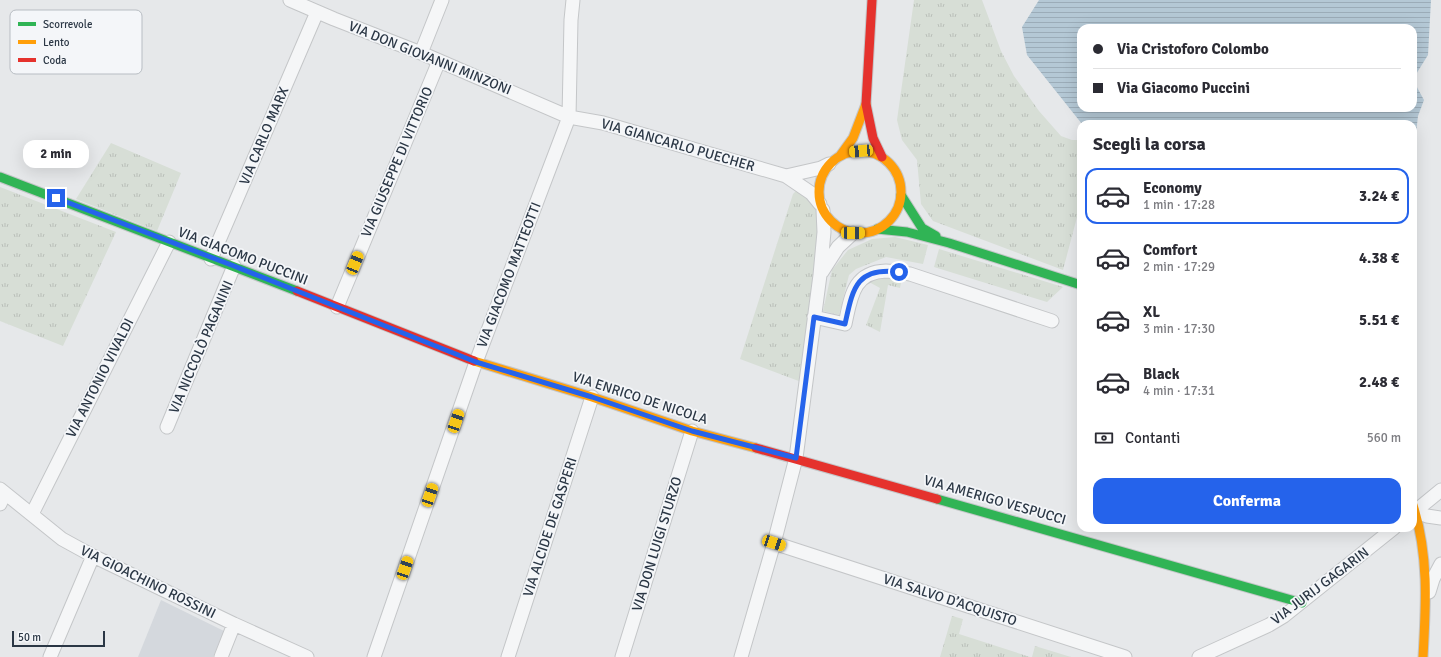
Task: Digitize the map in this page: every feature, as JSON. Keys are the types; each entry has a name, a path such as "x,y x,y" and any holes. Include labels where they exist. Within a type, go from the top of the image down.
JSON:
{"street":[{"name":"VIA DON GIOVANNI MINZONI","path":"290,0 313,7 569,117"},
{"path":"421,53 442,0"},
{"name":"VIA GIACOMO MATTEOTTI","path":"374,657 476,362 569,117 571,20 573,0"},
{"path":"821,207 830,221 841,228 853,233 866,233 887,223 894,215 899,205 901,195 899,180 892,167 882,157 873,138 866,104 872,0"},
{"name":"VIA CARLO MARX","path":"211,259 313,7"},
{"name":"VIA GIUSEPPE DI VITTORIO","path":"337,307 439,61"},
{"path":"840,156 853,138 866,104"},
{"name":"VIA GIANCARLO PUECHER","path":"569,117 603,123 786,176 811,193 821,207"},
{"path":"741,657 774,543 796,458 820,275 824,232 819,190 821,176 829,164 840,156 851,152 861,151 882,157"},
{"name":"VIA GIANCARLO PUECHER","path":"786,176 821,168 829,164"},
{"name":"VIA GIACOMO PUCCINI","path":"0,177 211,259 234,266 476,362"},
{"path":"901,195 922,228 950,243"},
{"path":"877,229 907,232 950,243 1077,284"},
{"path":"820,275 838,247 853,233"},
{"name":"VIA ANTONIO VIVALDI","path":"32,514 168,242"},
{"name":"VIA NICCOLÒ PAGANINI","path":"168,427 234,266"},
{"path":"814,317 845,324 853,293 860,280 870,273 887,271 910,274 1052,321"},
{"name":"VIA ENRICO DE NICOLA","path":"476,362 592,397 692,431 796,458"},
{"name":"VIA ALCIDE DE GASPERI","path":"508,657 592,397"},
{"name":"VIA DON LUIGI STURZO","path":"622,657 692,431"},
{"name":"VIA AMERIGO VESPUCCI","path":"796,458 1302,603"},
{"path":"1417,508 1441,490"},
{"name":"VIA GIOACHINO ROSSINI","path":"2,495 32,514 62,538 92,556 307,657"},
{"path":"1417,511 1427,516 1441,518"},
{"path":"1417,521 1425,552 1426,604 1423,657"},
{"name":"VIA JURIJ GAGARIN","path":"1199,657 1270,625 1302,603 1389,532"},
{"name":"VIA SALVO D’ACQUISTO","path":"774,543 1125,657"},
{"path":"50,657 92,556"},
{"path":"1426,604 1433,579 1441,564"},
{"path":"221,657 234,624"}],"shaded area":[{"path":"161,600 224,631 213,657 138,657"}],"green space":[{"path":"914,0 982,0 1001,51 1014,76 1039,111 1061,136 1072,140 1077,140 1077,217 1063,270 933,221 921,204 917,160 902,140 897,120"},
{"path":"111,143 181,173 157,231 76,199"},
{"path":"0,187 116,232 63,346 0,321"},
{"path":"797,190 812,198 818,210 821,235 804,383 740,359 793,194"},
{"path":"895,237 928,245 923,264 886,257 856,269 849,275 839,315 823,311 832,270 848,250 872,239"},
{"path":"939,249 1063,287 1047,302 934,267"},
{"path":"877,277 902,277 900,288 888,285 880,332 866,325 880,288 869,282"},
{"path":"952,616 963,619 959,634 1030,657 940,657"},
{"path":"1035,646 1071,657 1032,657"}],"water":[{"path":"1039,0 1431,0 1428,55 1417,73 1417,24 1077,24 1077,112 1417,112 1417,87 1424,100 1418,116 1417,125 1417,120 1079,120 1027,55 1022,27"}],"traffic: fast":[{"path":"0,177 297,291"},
{"path":"901,195 922,228 936,236"},
{"path":"877,229 907,232 949,243 1077,284"},
{"path":"937,499 1302,603"}],"traffic: slow":[{"path":"840,156 853,138 866,104"},
{"path":"860,151 876,154 889,163 898,176 901,192 898,208 889,221 876,230 860,233 844,230 831,221 822,208 819,192 822,176 831,163 844,154 860,151"},
{"path":"474,361 592,397 692,431 756,448"},
{"path":"1417,520 1422,543 1425,580 1423,657"}],"traffic: jam":[{"path":"872,0 866,104 873,138 882,157"},
{"path":"297,291 474,361"},
{"path":"756,448 937,499"}],"route":[{"path":"56,198 211,259 234,266 476,362 592,397 692,431 796,458 814,317 845,324 853,293 860,280 870,273 887,271 899,272"}]}
